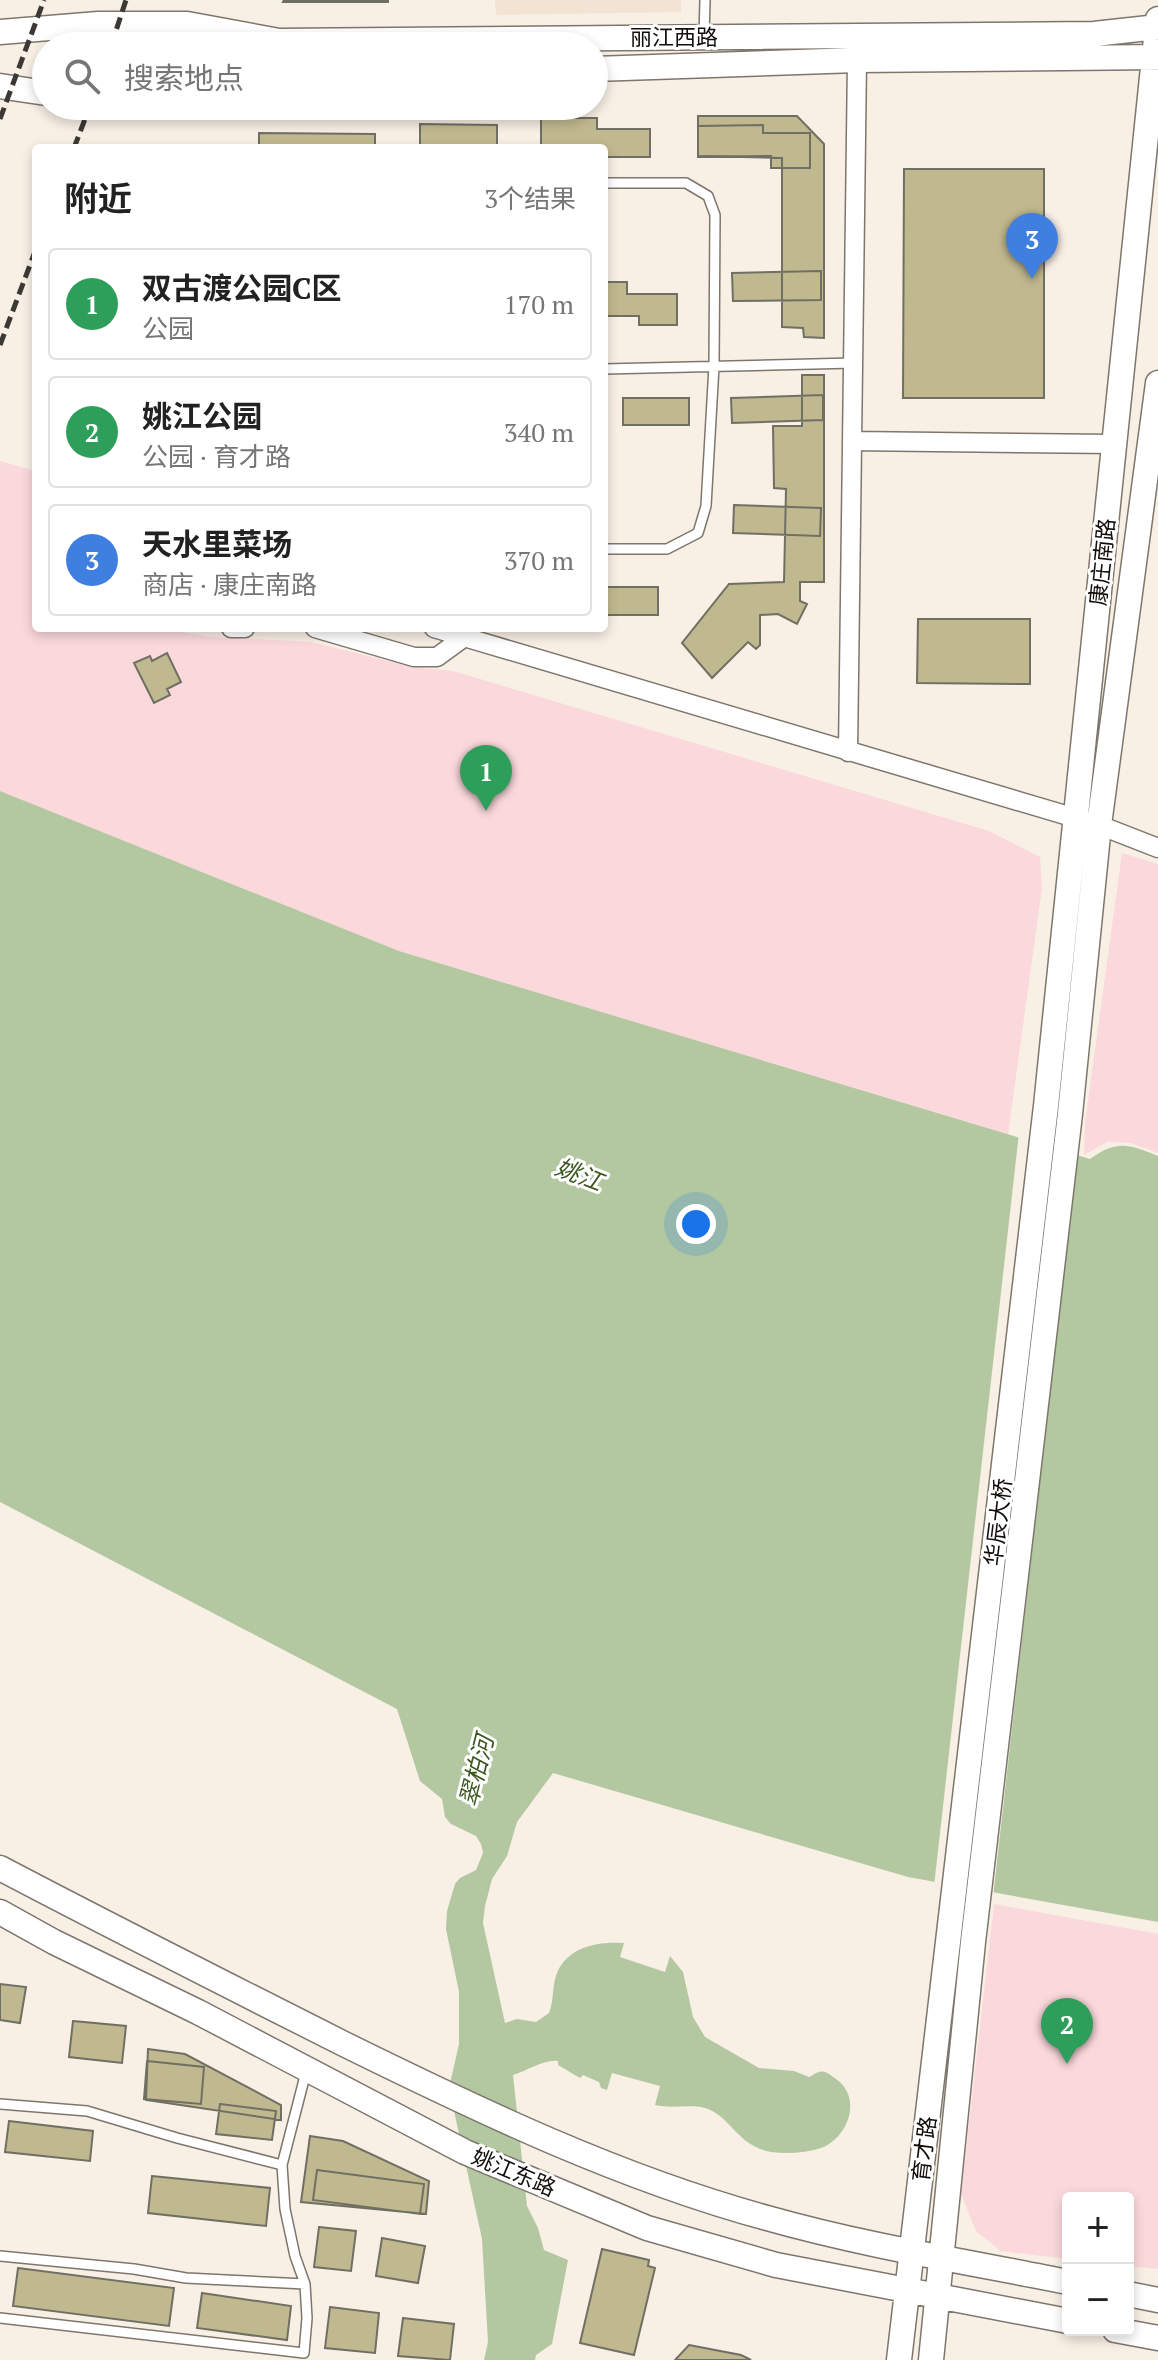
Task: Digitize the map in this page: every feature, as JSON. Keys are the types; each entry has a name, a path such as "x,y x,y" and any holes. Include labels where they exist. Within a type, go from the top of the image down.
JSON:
{"main road":[{"name":"康庄南路","path":"1070,1114 1114,444 1158,19"},
{"name":"丽江西路","path":"0,32 98,24 187,24 230,32"},
{"name":"丽江西路","path":"608,38 1094,34 1158,27"},
{"name":"丽江西路","path":"608,69 857,60 1156,57"},
{"path":"0,86 32,91"},
{"name":"康庄南路","path":"1046,1106 1158,383"},
{"name":"华辰大桥","path":"949,1938 1046,1106"},
{"name":"华辰大桥","path":"973,1942 1070,1114"},
{"name":"姚江东路","path":"0,1868 457,2100 632,2173 766,2218 912,2252 1062,2281"},
{"name":"姚江东路","path":"0,1912 465,2152 661,2232 776,2265 1062,2320"},
{"name":"育才路","path":"899,2360 949,1938"},
{"name":"育才路","path":"931,2360 973,1942"},
{"path":"1134,2295 1158,2300"},
{"path":"1134,2334 1158,2338"}],"street":[{"path":"848,752 857,60"},
{"path":"852,441 1114,444"},
{"path":"329,632 414,657 437,657 463,638"},
{"path":"446,632 1088,822 1158,848"}],"lane":[{"path":"704,37 705,0"},
{"path":"608,183 686,183 708,196 715,215 714,366 706,506 698,533 667,549 608,549"},
{"path":"608,369 853,363"},
{"path":"0,2318 304,2353 307,2318 305,2284 295,2256 285,2209 282,2165 307,2069"},
{"path":"0,2104 87,2111 282,2165"},
{"path":"0,2256 134,2269 186,2278 305,2284"}],"shaded area":[{"path":"495,0 681,0 681,12 496,15"},
{"path":"0,461 32,470 32,632 181,632 212,637 311,642 413,667 453,671 989,831 1040,857 1042,888 1008,1134 399,951 0,791"},
{"path":"1122,853 1158,864 1158,1153 1131,1143 1107,1142 1084,1155 1085,1123"},
{"path":"994,1904 1158,1934 1158,2269 1134,2267 1134,2192 1062,2192 1062,2258 1001,2251 976,2231 961,2194"}],"water":[{"path":"0,791 399,951 1090,1159 1108,1149 1123,1146 1158,1156 1158,1922 908,1877 553,1773 517,1822 507,1856 492,1879 485,1906 483,1923 505,2023 517,2019 536,2022 549,2013 560,1966 575,1952 593,1945 624,1943 620,1957 665,1972 670,1956 683,1972 693,2017 705,2037 759,2068 794,2071 809,2077 819,2072 826,2073 844,2087 850,2107 845,2127 831,2143 809,2151 777,2153 750,2144 722,2117 705,2108 655,2105 660,2086 612,2073 607,2090 601,2088 599,2082 583,2075 580,2078 558,2065 558,2061 541,2063 513,2075 527,2206 544,2250 568,2260 552,2344 536,2355 535,2360 484,2360 488,2342 482,2239 449,2088 459,2044 459,1992 446,1929 447,1911 455,1884 476,1870 483,1853 476,1836 451,1824 445,1817 442,1799 420,1781 397,1709 0,1502"}],"pier":[{"path":"1019,1133 1077,1151 993,1897 934,1886"}],"building":[{"path":"388,0 388,2 283,2"},
{"path":"698,116 797,116 824,144 824,338 804,337 803,328 782,327 782,158 698,156"},
{"path":"541,120 597,120 597,129 650,129 650,157 608,157 608,144 541,144"},
{"path":"420,124 497,125 497,144 420,144"},
{"path":"763,125 763,133 810,133 810,168 771,168 771,156 698,157 698,126"},
{"path":"259,133 375,134 375,144 259,144"},
{"path":"904,169 1044,169 1044,398 903,398"},
{"path":"821,271 821,300 733,301 732,273"},
{"path":"608,282 627,282 627,294 677,294 677,325 639,325 639,316 608,316"},
{"path":"802,375 824,375 824,582 800,582 800,601 807,604 797,624 778,614 760,615 760,645 756,649 748,642 712,678 682,643 729,584 784,582 786,489 774,488 773,426 802,426"},
{"path":"823,395 823,420 732,423 731,398"},
{"path":"623,398 689,398 689,425 623,425"},
{"path":"734,505 821,508 820,536 733,533"},
{"path":"608,587 658,587 658,615 608,615"},
{"path":"918,619 1030,619 1030,684 917,683"},
{"path":"167,653 181,682 167,689 170,695 154,703 134,663 150,656 152,661"},
{"path":"0,1984 26,1987 20,2023 0,2020"},
{"path":"73,2021 126,2026 122,2063 69,2057"},
{"path":"148,2049 185,2054 281,2105 281,2120 146,2100"},
{"path":"147,2061 204,2067 201,2104 144,2099"},
{"path":"220,2104 276,2111 272,2140 216,2134"},
{"path":"9,2121 93,2131 90,2161 5,2152"},
{"path":"310,2136 343,2141 429,2181 426,2214 301,2202"},
{"path":"317,2170 424,2184 420,2214 313,2200"},
{"path":"152,2176 270,2188 266,2226 148,2213"},
{"path":"319,2227 356,2231 351,2271 314,2267"},
{"path":"382,2238 425,2246 418,2283 376,2276"},
{"path":"602,2249 649,2260 648,2266 655,2268 634,2355 580,2343"},
{"path":"18,2268 174,2288 169,2326 13,2306"},
{"path":"202,2293 291,2306 287,2340 197,2328"},
{"path":"330,2307 379,2313 375,2353 325,2348"},
{"path":"403,2318 454,2324 450,2360 398,2356"},
{"path":"689,2345 741,2355 751,2360 675,2360"}],"railway":[{"path":"32,32 44,0"},
{"path":"116,32 126,0"},
{"path":"0,119 32,32"},
{"path":"76,144 85,120"},
{"path":"0,345 32,260"}],"place":[{"name":"天水里菜场","path":"1032,279"},
{"name":"双古渡公园C区","path":"486,811"},
{"name":"姚江公园","path":"1067,2064"}],"water label":[{"name":"姚江","path":"579,1175"},
{"name":"翠柏河","path":"477,1771"}]}
